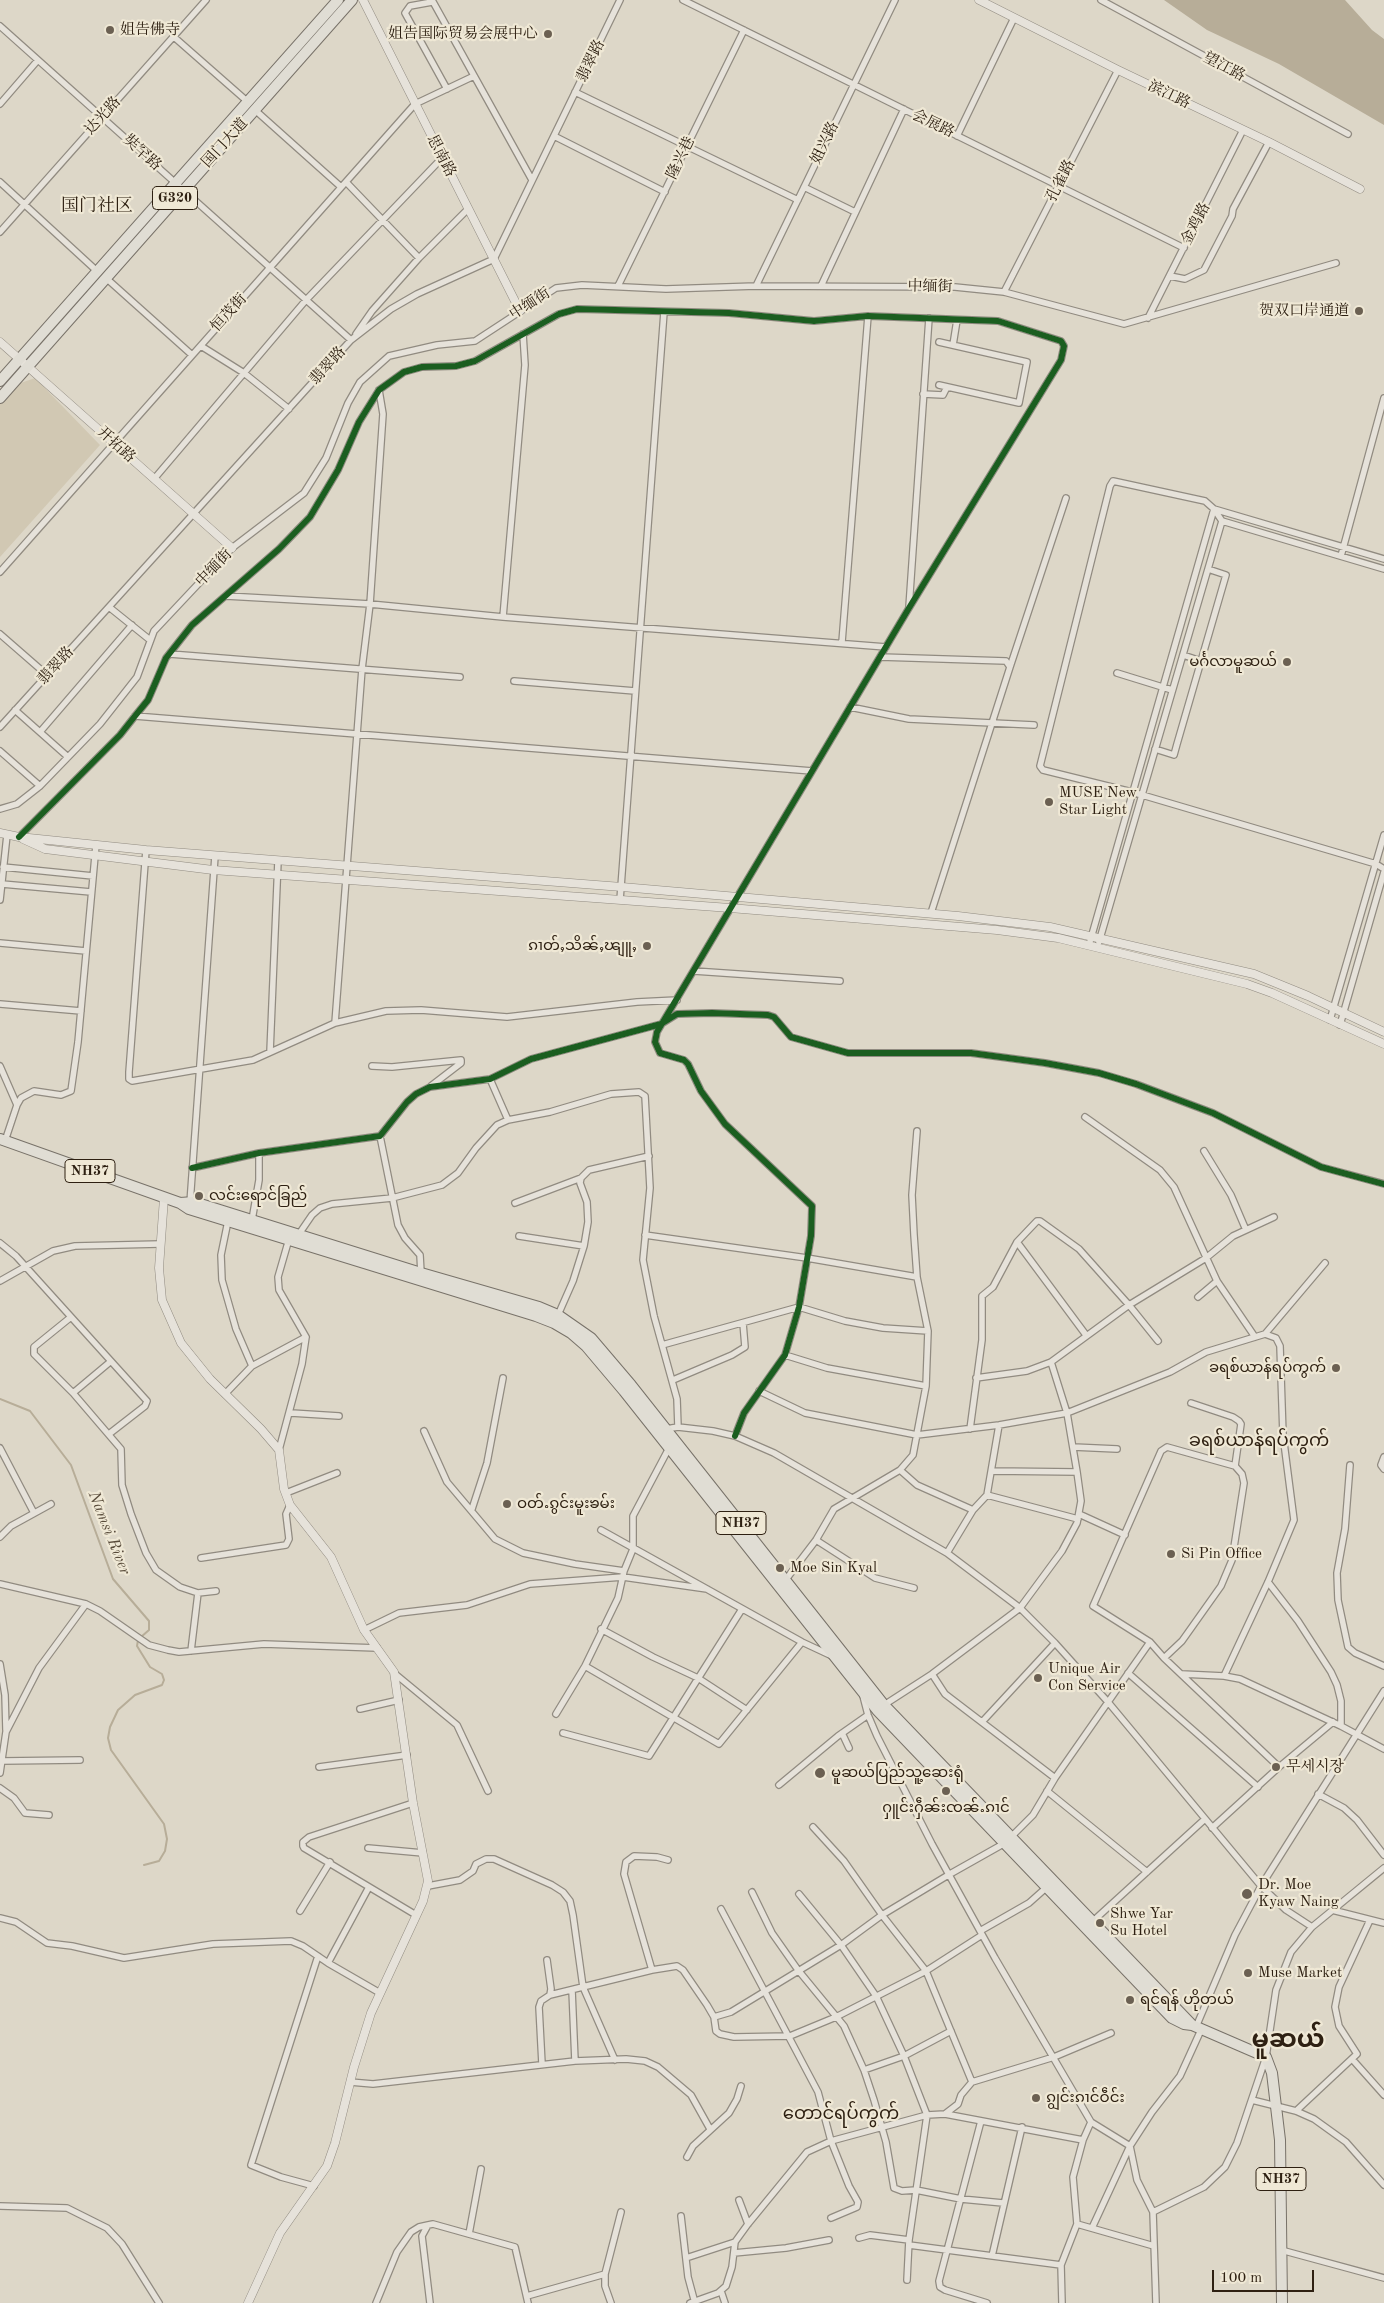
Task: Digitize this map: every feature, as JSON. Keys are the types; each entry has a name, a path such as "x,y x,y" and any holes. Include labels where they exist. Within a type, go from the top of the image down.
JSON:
{"highway":[{"name":"国门大道","path":"251,106 338,0"},
{"name":"国门大道","path":"0,398 28,367 102,275 179,187 251,106 352,0"},
{"name":"国门大道","path":"0,381 102,275"},
{"name":"NH37","path":"2,1140 164,1198 252,1220 558,1314 591,1338 666,1429 783,1583 835,1658 884,1705 1090,1924 1196,2027 1266,2057 1272,2073 1280,2140 1282,2303"},
{"name":"NH37","path":"186,1204 228,1221 554,1323 571,1333 586,1346 669,1448 850,1662 877,1710 1009,1840 1047,1887 1090,1924"}],"street":[{"name":"达光路","path":"0,232 206,0"},
{"name":"思南路","path":"363,0 520,311"},
{"name":"翡翠路","path":"0,727 352,340 392,309 417,294 494,259 620,0"},
{"name":"会展路","path":"683,0 1184,248"},
{"name":"姐兴路","path":"756,286 895,0"},
{"name":"滨江路","path":"979,0 1118,70 1269,142 1360,189"},
{"name":"望江路","path":"1101,0 1348,134"},
{"path":"447,89 406,13 410,6 432,1 532,180"},
{"path":"957,136 1014,18"},
{"name":"奘罕路","path":"0,26 352,340"},
{"name":"隆兴巷","path":"618,286 744,30"},
{"path":"174,37 341,187"},
{"path":"0,104 38,60"},
{"name":"孔雀路","path":"1004,292 1118,70"},
{"name":"恒茂街","path":"0,572 415,104 474,76"},
{"path":"576,92 798,200"},
{"path":"821,286 904,109"},
{"name":"金鸡路","path":"1148,318 1243,130"},
{"path":"554,136 665,192"},
{"path":"1170,276 1185,279 1204,270 1232,216 1233,209 1269,142"},
{"path":"154,479 306,300 442,158"},
{"path":"0,182 192,355"},
{"path":"346,182 420,258"},
{"path":"804,187 855,212"},
{"path":"352,340 372,311 468,208"},
{"name":"中缅街","path":"0,810 17,804 40,786 100,724 137,676 154,631 232,548 304,493 326,458 348,403 360,382 389,356 437,345 475,341 556,288 582,285 666,289 756,286 955,287 1004,292 1124,324 1336,263"},
{"path":"19,837 120,735 148,700 170,654 192,625 280,549 310,517 338,470 359,422 379,390 404,372 422,366 456,366 475,362 558,314 576,309 730,313 814,321 868,316 998,321 1061,341 1064,346 1063,353 908,608 677,1000 656,1032 656,1048 660,1053 684,1060 688,1064 701,1090 725,1124 812,1206 812,1236 799,1307 785,1355 744,1412 735,1436"},
{"path":"620,900 664,312"},
{"path":"842,642 868,316"},
{"path":"908,608 929,318"},
{"path":"953,344 957,320"},
{"path":"503,616 525,365 524,334"},
{"name":"开拓路","path":"0,342 232,548"},
{"path":"939,342 1027,362 1019,403 939,385"},
{"path":"200,346 244,373 289,409"},
{"path":"922,394 943,394 947,387"},
{"path":"335,1023 362,669 370,604 383,414 379,390"},
{"path":"1341,556 1384,398"},
{"path":"1340,1025 1384,871 1376,864 1132,792 1043,770 1040,766 1110,486 1113,482 1118,481 1205,501 1214,509 1222,521 1384,569"},
{"path":"931,913 1066,498"},
{"path":"1214,509 1384,559"},
{"path":"1088,945 1214,509"},
{"path":"1098,947 1222,521"},
{"path":"1155,749 1174,755 1202,661 1226,575 1208,570"},
{"path":"226,596 370,604 886,647"},
{"path":"110,607 150,640"},
{"path":"40,732 132,625"},
{"path":"0,634 47,675"},
{"path":"170,654 460,677"},
{"path":"1183,655 1202,661"},
{"path":"880,657 1006,661 1010,667"},
{"path":"1117,674 1172,690"},
{"path":"514,681 635,691"},
{"path":"850,707 909,719 1034,725"},
{"path":"15,710 68,757"},
{"path":"135,716 631,758 812,771"},
{"path":"0,751 40,786"},
{"path":"0,900 3,834 96,845 278,862 622,887 931,913 1050,927 1254,974 1308,996 1384,1032"},
{"path":"1330,1020 1384,835"},
{"path":"19,837 45,849 214,870 730,908 997,930 1058,938 1247,984 1384,1044"},
{"path":"2,1140 21,1098 34,1091 61,1094 71,1091 81,1011 96,845"},
{"path":"146,850 129,1076 130,1079 136,1082 253,1060 335,1023 386,1011 421,1010 507,1017 637,1002 677,1000"},
{"path":"186,1204 192,1168 215,856"},
{"path":"270,1052 278,862"},
{"path":"3,866 93,876"},
{"path":"444,874 444,888"},
{"path":"523,893 525,880"},
{"path":"2,884 91,892"},
{"path":"0,943 86,951"},
{"path":"694,971 840,981"},
{"path":"0,1004 81,1011"},
{"path":"430,1087 490,1079 531,1059 661,1024 677,1014 768,1015 774,1017 792,1037 848,1053 971,1053 1045,1063 1099,1073 1136,1084 1213,1113 1321,1167 1384,1184"},
{"path":"192,1168 259,1153 380,1136 407,1102 461,1063 461,1060 392,1067 372,1066"},
{"path":"0,1066 17,1105"},
{"path":"490,1079 508,1120"},
{"path":"299,1234 312,1215 320,1208 332,1204 392,1198 442,1185 458,1173 476,1148 497,1125 508,1120 550,1112 611,1094 639,1092 645,1096 650,1188 643,1260 662,1345 677,1399 678,1428"},
{"path":"1085,1116 1160,1170 1174,1187 1217,1281 1255,1337"},
{"path":"783,1583 816,1540 829,1515 852,1497 900,1470 913,1455 926,1386 928,1331 917,1277 912,1195 917,1131"},
{"path":"380,1136 398,1225 405,1238 420,1255 421,1273"},
{"path":"1204,1152 1231,1195 1246,1230"},
{"path":"252,1220 259,1180 259,1153"},
{"path":"515,1203 580,1178 589,1170 649,1156"},
{"path":"558,1314 573,1281 584,1246 588,1222 587,1202 580,1178"},
{"path":"164,1198 160,1244 162,1300 181,1343 210,1379 279,1450"},
{"path":"976,1378 1027,1371 1050,1362 1130,1305 1206,1258 1233,1236 1274,1217"},
{"path":"228,1221 221,1255 222,1280 236,1330 252,1366"},
{"path":"970,1429 982,1340 982,1296 993,1287 1017,1242 1037,1221 1040,1221 1079,1249 1130,1305 1158,1341"},
{"path":"645,1235 807,1258 917,1277"},
{"path":"519,1236 584,1246"},
{"path":"289,1240 278,1277 279,1290 306,1338 291,1413 279,1450 286,1493 290,1505 331,1557 364,1630 394,1672 457,1725 488,1791"},
{"path":"1017,1242 1086,1335"},
{"path":"0,1243 26,1266 147,1403 109,1434"},
{"path":"0,1281 53,1252 75,1246 160,1244"},
{"path":"759,1391 805,1413 917,1435 999,1425 1067,1413 1170,1372 1206,1352 1265,1334 1324,1263"},
{"path":"1198,1297 1217,1281"},
{"path":"662,1345 799,1307 845,1321 883,1328 928,1331"},
{"path":"71,1317 33,1350 34,1354 73,1393 121,1449 122,1485 146,1553 156,1570 169,1581 198,1593 216,1591"},
{"path":"673,1380 732,1356 745,1347 743,1323"},
{"path":"1224,1676 1268,1582 1294,1520 1283,1435 1280,1346 1276,1338 1265,1334"},
{"path":"225,1394 252,1366 306,1338"},
{"path":"785,1355 827,1368 926,1386"},
{"path":"73,1393 110,1362"},
{"path":"884,1705 932,1674 1020,1608 1062,1551 1078,1516 1081,1501 1067,1413 1050,1362"},
{"path":"472,1509 487,1463 503,1378"},
{"path":"1191,1403 1233,1416 1239,1421 1241,1424 1235,1466"},
{"path":"291,1413 339,1416"},
{"path":"947,1552 973,1510 987,1495 999,1425"},
{"path":"666,1429 678,1428 713,1431 735,1436 774,1453 947,1552 1020,1608 1055,1643 1108,1702 1261,1886 1286,1910 1312,1927"},
{"path":"424,1431 447,1482 472,1509 495,1539 523,1553 707,1589"},
{"path":"1073,1447 1117,1449"},
{"path":"1164,1658 1182,1641 1209,1606 1221,1586 1232,1560 1244,1483 1242,1474 1235,1466 1174,1447 1168,1447 1161,1451 1092,1605 1150,1642 1164,1658 1279,1767"},
{"path":"0,1448 34,1513"},
{"path":"556,1714 585,1666 618,1598 623,1574 633,1549 633,1516 669,1448"},
{"path":"1384,1457 1381,1465 1384,1469"},
{"path":"1350,1465 1345,1529 1337,1573 1338,1600 1348,1647 1354,1653 1384,1666"},
{"path":"900,1470 917,1485 973,1510"},
{"path":"992,1471 1077,1472"},
{"path":"286,1493 337,1473"},
{"path":"987,1495 1078,1516 1125,1535"},
{"path":"0,1537 11,1526 51,1504"},
{"path":"201,1558 286,1545 289,1539 286,1514 290,1505"},
{"path":"601,1530 802,1642 835,1658 850,1662"},
{"path":"816,1540 875,1578 914,1588"},
{"path":"364,1630 398,1613 467,1605 530,1584 623,1574"},
{"path":"1268,1582 1298,1621 1331,1672 1341,1701 1341,1726"},
{"path":"0,1584 86,1604 100,1611 149,1645 168,1650 264,1644 322,1648 377,1648"},
{"path":"191,1650 198,1593"},
{"path":"4,1736 39,1668 86,1604"},
{"path":"563,1734 649,1756 742,1609"},
{"path":"601,1630 654,1658 698,1678 747,1710"},
{"path":"585,1666 719,1744 802,1642"},
{"path":"714,2017 731,2012 841,1945 882,1915 1009,1840 1033,1814 1055,1778 1150,1642"},
{"path":"982,1722 1055,1643"},
{"path":"0,1664 4,1736 0,1773"},
{"path":"248,2303 280,2233 327,2166 335,2143 359,2048 380,1993 428,1886 413,1803 394,1672"},
{"path":"932,1674 944,1694 1055,1778"},
{"path":"1128,1674 1258,1787"},
{"path":"1182,1674 1224,1676 1240,1680 1333,1722 1384,1749"},
{"path":"863,1684 868,1715 898,1778 981,1933 1091,2122 1130,2146 1136,2180 1152,2212 1156,2303"},
{"path":"1092,2228 1130,2146 1152,2112 1180,2076 1196,2027 1235,1935 1261,1886 1384,1691"},
{"path":"360,1709 399,1700"},
{"path":"779,1785 842,1733 868,1715"},
{"path":"1212,1828 1279,1767 1333,1722"},
{"path":"842,1733 849,1748"},
{"path":"319,1767 407,1755"},
{"path":"2,1761 80,1760"},
{"path":"0,1788 14,1798 25,1813 49,1815"},
{"path":"1047,1791 1147,1872"},
{"path":"1318,1794 1344,1808 1357,1820 1384,1855"},
{"path":"413,1803 309,1837 304,1842 304,1848 416,1915"},
{"path":"1090,1924 1205,1819"},
{"path":"813,1827 844,1861 882,1915 926,1971 972,2082"},
{"path":"368,1848 423,1852"},
{"path":"652,1970 624,1874 626,1862 634,1856 657,1857 668,1860"},
{"path":"428,1886 460,1880 473,1871 476,1864 486,1859 494,1859 552,1885 563,1892 570,1901 583,1987 615,2060"},
{"path":"300,1911 330,1862"},
{"path":"1152,2212 1204,2187 1225,2166 1237,2143 1266,2057 1276,1990 1291,1952 1312,1927 1384,1868"},
{"path":"328,1964 369,1887"},
{"path":"542,2064 539,2007 541,2001 550,1996 652,1970 677,1966 683,1970 714,2017 716,2031 734,2038 790,2036 836,2017 926,1971 981,1933 1030,1903 1047,1887"},
{"path":"752,1892 772,1933 798,1970 844,2026 864,2070 881,2128 894,2188 902,2191 916,2190 961,2199 1004,2203"},
{"path":"800,1894 841,1945 876,1996 904,2056 927,2115 909,2243 907,2280"},
{"path":"720,1909 763,1992 790,2036 818,2092 831,2142 858,2204 857,2207 831,2218"},
{"path":"1332,1910 1384,1923"},
{"path":"0,1918 16,1922 48,1943 72,1946 124,1958 212,1944 291,1942 303,1946 328,1964 380,1993"},
{"path":"1296,2111 1352,2060 1357,2052 1339,2026 1335,2008 1339,1987 1370,1920"},
{"path":"314,2186 251,2165 318,1956"},
{"path":"547,1960 550,1996"},
{"path":"572,1990 575,2061"},
{"path":"864,2070 904,2056 951,2031"},
{"path":"945,2114 958,2104 961,2095 972,2082 1054,2057 1112,2033"},
{"path":"1352,2060 1384,2094"},
{"path":"350,2082 373,2084 575,2061 645,2061 658,2067 691,2095 710,2129"},
{"path":"687,2157 693,2146 729,2113 737,2100 741,2086"},
{"path":"1252,2100 1296,2111 1314,2119 1346,2142 1384,2184"},
{"path":"681,2216 688,2278 693,2302 721,2291 729,2280 735,2242 748,2224 807,2152 831,2142 927,2115 945,2114 1083,2140"},
{"path":"981,2121 939,2281 940,2287 956,2295 986,2303"},
{"path":"1062,2303 1061,2265 1077,2224 1073,2177 1083,2140 1091,2122"},
{"path":"992,2256 1022,2127"},
{"path":"470,2234 481,2169"},
{"path":"739,2200 748,2224"},
{"path":"0,2206 67,2208 107,2228 122,2244 159,2303"},
{"path":"611,2303 606,2286 606,2274 621,2212"},
{"path":"376,2303 397,2252 408,2237 419,2227 433,2224 515,2247 528,2303"},
{"path":"1077,2224 1154,2246"},
{"path":"428,2225 422,2236 430,2303"},
{"path":"859,2238 870,2235 947,2250 1061,2265"},
{"path":"734,2253 786,2248 829,2240"},
{"path":"686,2258 735,2242"},
{"path":"1282,2250 1384,2278"},
{"path":"527,2296 606,2274"},
{"path":"721,2291 725,2303"}],"shaded area":[{"path":"1164,0 1345,0 1372,30 1384,39 1384,125 1279,64 1207,30"},
{"path":"35,378 100,445 0,557 0,403 15,385"}],"waterway":[{"name":"Namsi River","path":"0,1399 30,1411 71,1465 113,1579 149,1621 149,1630 141,1637"},
{"name":"Namsi River","path":"138,1640 137,1646 150,1667 162,1674 164,1680 162,1685 135,1695 118,1710 110,1727 108,1738 111,1750 164,1824 167,1839 165,1851 159,1861 144,1865"}],"cycle path":[{"path":"19,837 120,735 148,700 166,658 192,625 279,549 310,517 338,470 359,422 379,390 404,372 422,367 456,366 475,361 559,314 577,309 729,313 814,321 868,316 998,321 1061,341 1064,346 1061,360 909,608 657,1032 655,1042 660,1053 684,1060 688,1064 701,1091 725,1124 812,1206 811,1236 799,1307 785,1355 744,1413 735,1436"},
{"path":"192,1168 259,1153 380,1136 407,1102 416,1094 430,1087 490,1079 531,1059 661,1024 677,1014 712,1013 768,1015 774,1017 791,1037 848,1053 971,1053 1045,1063 1099,1073 1136,1084 1213,1113 1321,1167 1384,1184"}],"place":[{"name":"姐告佛寺","path":"110,30"},
{"name":"姐告国际贸易会展中心","path":"548,34"},
{"name":"贺双口岸通道","path":"1359,311"},
{"name":"မင်္ဂလာမူဆယ်","path":"1287,662"},
{"name":"MUSE New Star Light","path":"1049,802"},
{"name":"ၵၢတ်ႇသိၼ်ႇၽျူႇ","path":"647,946"},
{"name":"လင်းရောင်ခြည်","path":"199,1196"},
{"name":"ခရစ်ယာန်ရပ်ကွက်","path":"1336,1368"},
{"name":"ဝတ်ႉၵွင်းမူးၶမ်း","path":"507,1504"},
{"name":"Si Pin Office","path":"1171,1554"},
{"name":"Moe Sin Kyal","path":"780,1568"},
{"name":"Unique Air Con Service","path":"1038,1678"},
{"name":"무세시장","path":"1276,1767"},
{"name":"မူဆယ်ပြည်သူ့ဆေးရုံ","path":"820,1773"},
{"name":"ႁူင်းႁဵၼ်းၸၼ်ႉၵၢင်","path":"946,1791"},
{"name":"Dr. Moe Kyaw Naing","path":"1247,1894"},
{"name":"Shwe Yar Su Hotel","path":"1100,1923"},
{"name":"Muse Market","path":"1248,1973"},
{"name":"ရင်ရန် ဟိုတယ်","path":"1130,2000"},
{"name":"ၵျွင်းၵၢင်ဝဵင်း","path":"1036,2098"}],"district":[{"name":"国门社区","path":"97,206"},
{"name":"ခရစ်ယာန်ရပ်ကွက်","path":"1259,1441"},
{"name":"မူဆယ်","path":"1288,2040"},
{"name":"တောင်ရပ်ကွက်","path":"841,2114"}]}
